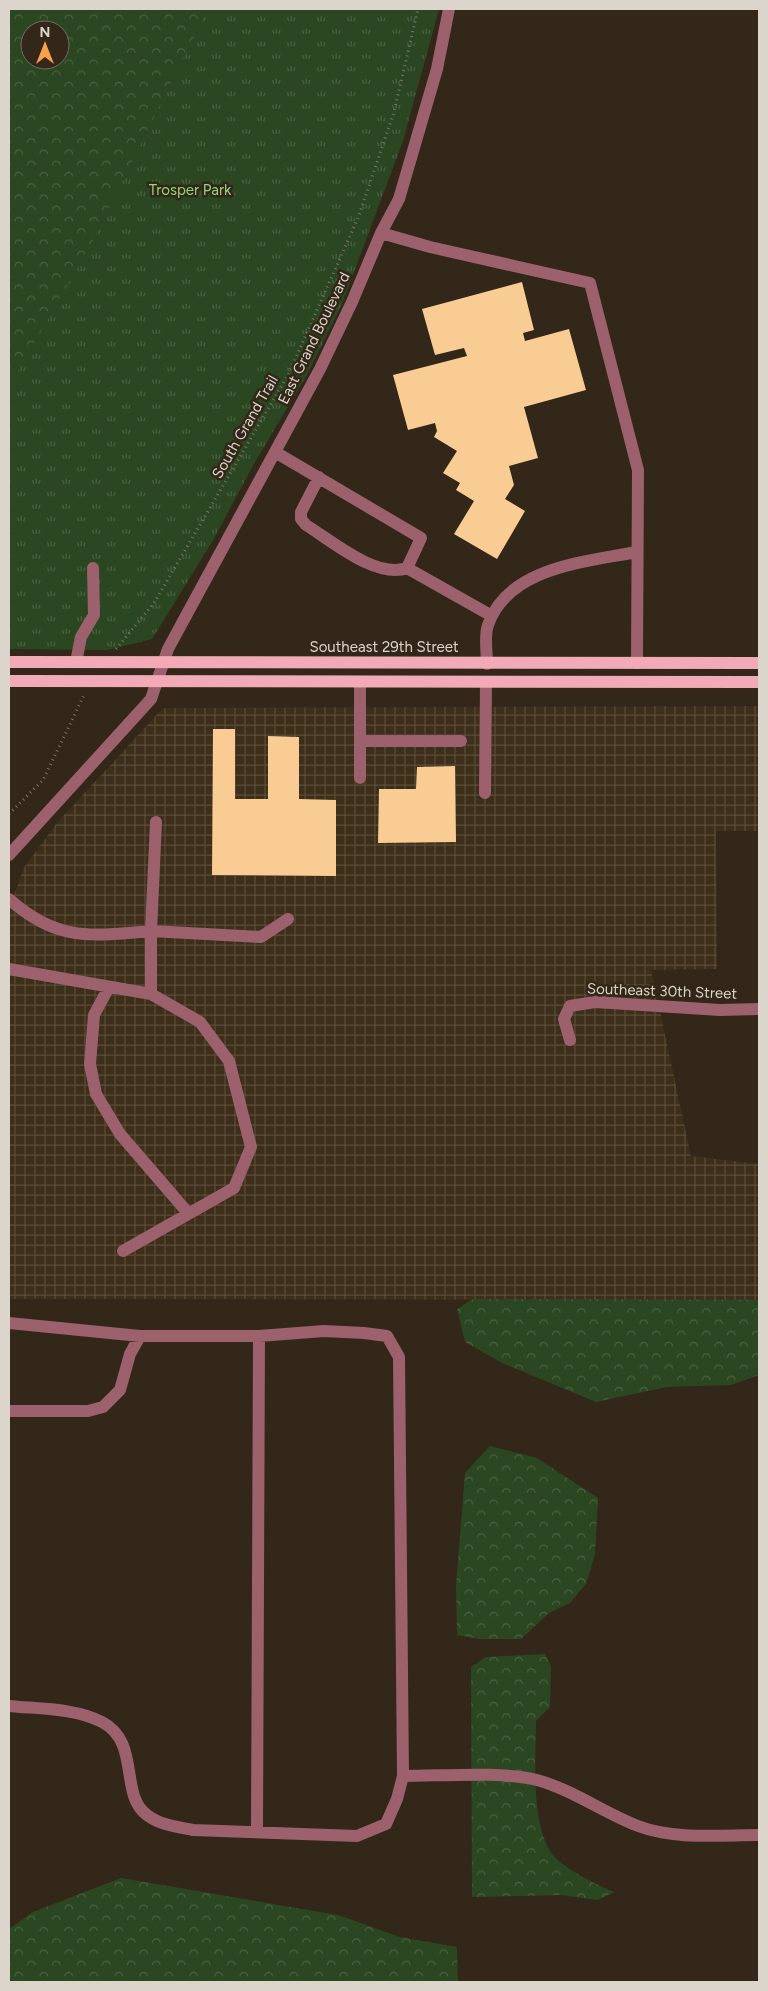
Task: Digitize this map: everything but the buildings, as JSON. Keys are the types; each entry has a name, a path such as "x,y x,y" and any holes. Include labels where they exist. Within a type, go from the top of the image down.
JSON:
{"main road":[{"name":"Southeast 29th Street","path":"9,662 163,664 759,663"},
{"path":"486,682 487,664"},
{"path":"9,681 759,682"}],"street":[{"name":"East Grand Boulevard","path":"9,855 151,698 168,649 324,361 352,302 381,233 399,199 437,69 450,9"},
{"path":"381,233 430,247 590,283 638,470 636,552 637,663"},
{"path":"275,452 421,538 407,568"},
{"path":"319,477 301,512 301,520 306,525 377,569 397,571 407,568 492,616"},
{"path":"487,664 487,626 501,601 525,582 557,568 636,552"},
{"path":"76,662 81,636 94,615 93,568"},
{"path":"360,682 360,778"},
{"path":"485,793 486,682"},
{"path":"360,741 461,742"},
{"path":"151,994 151,931 156,822"},
{"path":"9,900 36,921 67,934 107,935 151,931 261,937 288,919"},
{"path":"9,969 151,994 200,1022 229,1060 251,1147 234,1188 123,1251"},
{"path":"109,987 94,1015 90,1064 96,1094 120,1134 188,1213"},
{"name":"Southeast 30th Street","path":"570,1040 564,1019 570,1006 595,1002 720,1010 759,1009"},
{"path":"9,1323 140,1336 259,1336 324,1331 364,1332 387,1336 399,1357 404,1776 397,1799 386,1824 357,1836 193,1830 168,1826 146,1814 134,1799 130,1770 120,1738 103,1723 74,1713 9,1706"},
{"path":"9,1411 88,1411 103,1407 120,1390 130,1354 140,1336"},
{"path":"257,1832 259,1336"},
{"path":"404,1776 516,1776 538,1780 638,1826 656,1832 759,1836"}],"path":[{"name":"South Grand Trail","path":"106,662 154,603 288,375 358,218 394,112 418,9"},
{"path":"9,814 42,780 91,681"}],"shaded area":[{"path":"759,706 759,831 716,831 717,969 651,970 691,1156 759,1164 759,1300 10,1299 9,910 23,869 56,824 163,708"}],"green space":[{"name":"Trosper Park","path":"9,9 439,9 403,141 342,304 307,375 255,462 212,542 152,639 108,650 9,649"},
{"path":"9,9 208,9 92,242 9,387"},
{"path":"473,1299 759,1300 759,1375 731,1385 667,1387 596,1402 502,1363 465,1342 457,1309"},
{"path":"490,1446 537,1458 598,1498 595,1554 586,1584 570,1603 549,1613 521,1639 479,1639 457,1635 456,1586 465,1473"},
{"path":"545,1654 551,1666 550,1707 536,1721 535,1771 540,1825 545,1841 557,1859 581,1876 615,1892 597,1900 562,1895 472,1897 471,1667 486,1657"},
{"path":"121,1878 338,1915 400,1937 457,1947 458,1982 9,1982 9,1929 33,1912"}]}
